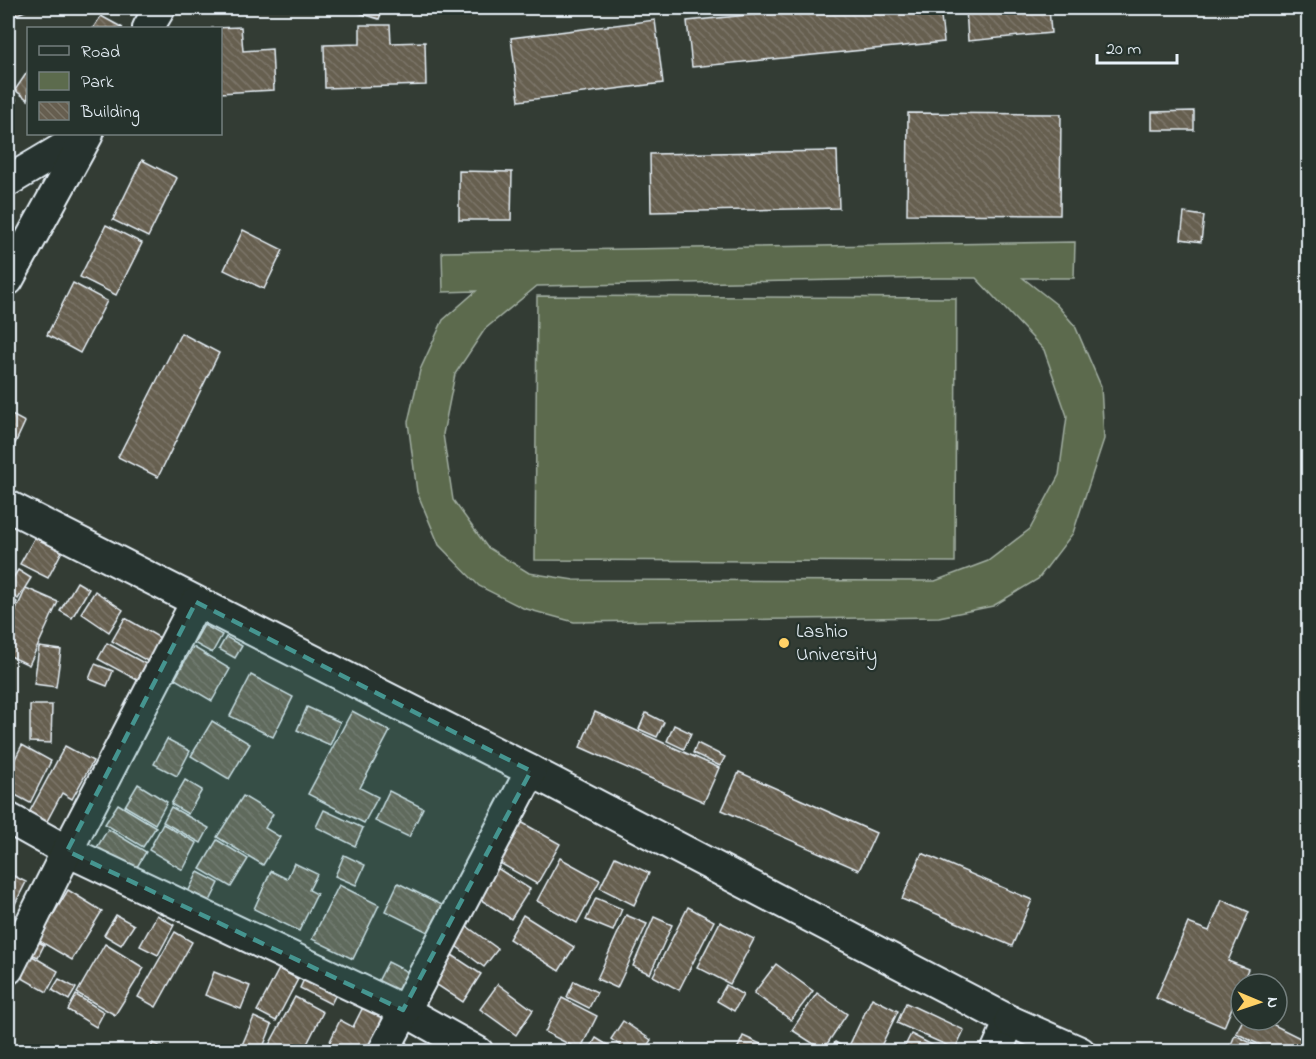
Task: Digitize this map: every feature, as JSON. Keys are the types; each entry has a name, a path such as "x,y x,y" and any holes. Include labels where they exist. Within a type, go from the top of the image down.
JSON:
{"street":[{"path":"149,27 160,8"},
{"path":"8,182 85,135"},
{"path":"8,280 86,135"},
{"path":"8,506 531,771 1010,1022 1080,1052"},
{"path":"8,969 196,602"},
{"path":"383,1052 531,771"},
{"path":"8,818 67,851 404,1010 478,1052"},
{"path":"996,1052 1010,1022"}],"highlighted area":[{"path":"196,602 531,771 403,1010 67,851"}],"green space":[{"path":"1075,242 1074,278 1023,278 1056,304 1075,326 1101,386 1104,439 1073,533 1038,579 993,606 939,617 574,622 523,608 479,586 439,545 417,492 408,422 420,370 443,320 476,291 443,292 442,252","holes":["976,278 1044,350 1067,416 1059,475 1030,529 988,561 935,581 574,580 529,573 487,547 453,500 443,434 455,374 485,329 537,286"]},
{"path":"537,296 956,298 955,562 535,560"}],"building":[{"path":"8,8 32,8 8,18"},
{"path":"343,8 383,8 379,19"},
{"path":"819,8 940,8 944,42 692,67 687,21"},
{"path":"966,8 1049,8 1051,33 968,41"},
{"path":"101,16 121,27 94,27"},
{"path":"655,20 663,83 519,101 511,38"},
{"path":"360,25 390,25 391,43 425,42 426,85 325,88 324,45 360,44"},
{"path":"241,27 243,51 272,49 274,90 222,93 222,28"},
{"path":"27,72 27,99 15,90"},
{"path":"8,79 16,100 8,104"},
{"path":"1194,111 1194,130 1152,130 1152,112"},
{"path":"908,113 1061,114 1060,215 907,214"},
{"path":"837,151 839,208 651,212 650,154"},
{"path":"142,160 177,178 148,237 113,220"},
{"path":"459,171 512,172 511,220 459,220"},
{"path":"1184,213 1204,216 1201,242 1181,239"},
{"path":"106,225 142,243 116,295 80,277"},
{"path":"243,230 283,250 264,289 224,270"},
{"path":"73,283 107,301 80,353 47,335"},
{"path":"181,333 219,353 158,477 118,457"},
{"path":"8,413 25,422 8,459"},
{"path":"35,537 62,551 48,578 20,564"},
{"path":"18,570 31,578 18,599 8,592 8,586"},
{"path":"77,582 89,589 72,618 60,611"},
{"path":"26,588 58,602 29,665 8,655 8,628"},
{"path":"95,591 123,610 109,632 81,613"},
{"path":"8,597 17,602 8,623"},
{"path":"125,618 162,639 149,662 112,641"},
{"path":"204,625 222,635 212,653 194,643"},
{"path":"226,637 242,646 235,658 219,649"},
{"path":"107,643 146,664 137,680 98,659"},
{"path":"39,647 61,650 56,687 34,684"},
{"path":"193,647 230,669 212,701 175,679"},
{"path":"95,664 113,671 107,686 89,679"},
{"path":"251,675 293,697 273,737 230,716"},
{"path":"30,705 52,705 51,743 30,742"},
{"path":"307,707 340,722 330,745 297,730"},
{"path":"352,711 390,731 360,788 378,797 364,823 308,794"},
{"path":"595,712 719,768 704,802 580,747"},
{"path":"646,713 664,722 657,737 639,729"},
{"path":"212,721 250,744 229,779 191,756"},
{"path":"674,725 691,733 684,749 667,741"},
{"path":"167,739 190,751 177,776 154,764"},
{"path":"697,743 725,757 720,766 693,753"},
{"path":"22,745 51,761 30,803 8,791 8,773"},
{"path":"65,746 93,761 72,799 62,793 46,823 29,813"},
{"path":"739,772 876,833 859,870 722,810"},
{"path":"185,780 202,790 188,814 171,804"},
{"path":"138,784 167,802 155,824 125,806"},
{"path":"389,791 423,808 409,837 375,821"},
{"path":"243,796 273,814 265,828 280,837 263,865 217,837"},
{"path":"118,804 156,827 143,847 105,824"},
{"path":"171,807 209,828 201,843 163,822"},
{"path":"324,810 363,828 355,846 316,827"},
{"path":"521,822 560,844 537,884 498,862"},
{"path":"163,824 197,843 183,870 149,850"},
{"path":"108,829 146,852 134,872 96,849"},
{"path":"217,840 248,859 231,887 200,869"},
{"path":"922,853 1032,900 1012,946 902,899"},
{"path":"344,855 365,865 356,885 335,876"},
{"path":"615,857 649,873 634,905 600,888"},
{"path":"560,858 600,880 577,923 537,901"},
{"path":"294,863 317,874 309,890 317,894 299,931 254,909 271,871 287,879"},
{"path":"497,868 530,889 511,919 478,898"},
{"path":"198,872 219,883 208,905 187,894"},
{"path":"8,873 26,882 8,918"},
{"path":"398,883 450,909 436,936 385,911"},
{"path":"339,885 379,905 353,959 312,939"},
{"path":"68,890 102,911 72,960 38,940"},
{"path":"596,898 622,909 613,931 586,920"},
{"path":"1222,900 1249,912 1228,961 1248,969 1247,972 1229,972 1229,1015 1224,1027 1156,998 1188,923 1209,931"},
{"path":"688,907 714,921 679,990 653,976"},
{"path":"116,915 134,925 121,945 104,935"},
{"path":"157,915 174,925 158,955 140,946"},
{"path":"523,915 574,947 559,971 509,939"},
{"path":"626,915 647,924 617,988 597,979"},
{"path":"654,917 672,925 650,974 633,966"},
{"path":"461,922 498,949 484,967 448,940"},
{"path":"720,922 754,939 730,984 697,967"},
{"path":"175,932 192,942 156,1007 138,997"},
{"path":"35,940 44,945 38,957 29,953"},
{"path":"105,944 144,968 115,1015 77,993"},
{"path":"27,953 58,971 47,992 15,974"},
{"path":"452,955 481,974 463,1002 434,983"},
{"path":"388,962 414,975 400,1004 373,991"},
{"path":"776,964 813,991 791,1020 754,993"},
{"path":"279,969 298,979 276,1021 257,1011"},
{"path":"214,972 250,986 241,1009 205,995"},
{"path":"306,975 338,990 331,1004 300,988"},
{"path":"59,979 76,988 69,1000 52,990"},
{"path":"574,981 597,992 589,1008 567,997"},
{"path":"498,984 533,1010 516,1035 480,1009"},
{"path":"726,985 743,995 734,1011 717,1001"},
{"path":"817,993 847,1014 823,1050 792,1030"},
{"path":"76,995 104,1012 96,1027 68,1010"},
{"path":"295,997 323,1012 303,1052 277,1052 268,1047"},
{"path":"562,998 597,1016 580,1050 545,1032"},
{"path":"872,998 898,1011 878,1052 860,1052 849,1046"},
{"path":"906,1003 964,1030 955,1049 897,1023"},
{"path":"363,1007 387,1019 371,1052 325,1052 340,1020 353,1027"},
{"path":"254,1017 272,1025 261,1052 242,1045"},
{"path":"623,1021 651,1040 643,1052 629,1052 611,1039"},
{"path":"1288,1032 1308,1042 1308,1052 1274,1052 1236,1033"},
{"path":"911,1034 945,1052 902,1052"},
{"path":"1235,1035 1269,1052 1228,1052"},
{"path":"743,1036 778,1052 736,1052"},
{"path":"596,1038 619,1052 588,1052"},
{"path":"835,1042 852,1052 829,1052"},
{"path":"153,1043 171,1052 149,1052"}],"place":[{"name":"Lashio University","path":"784,643"}]}
